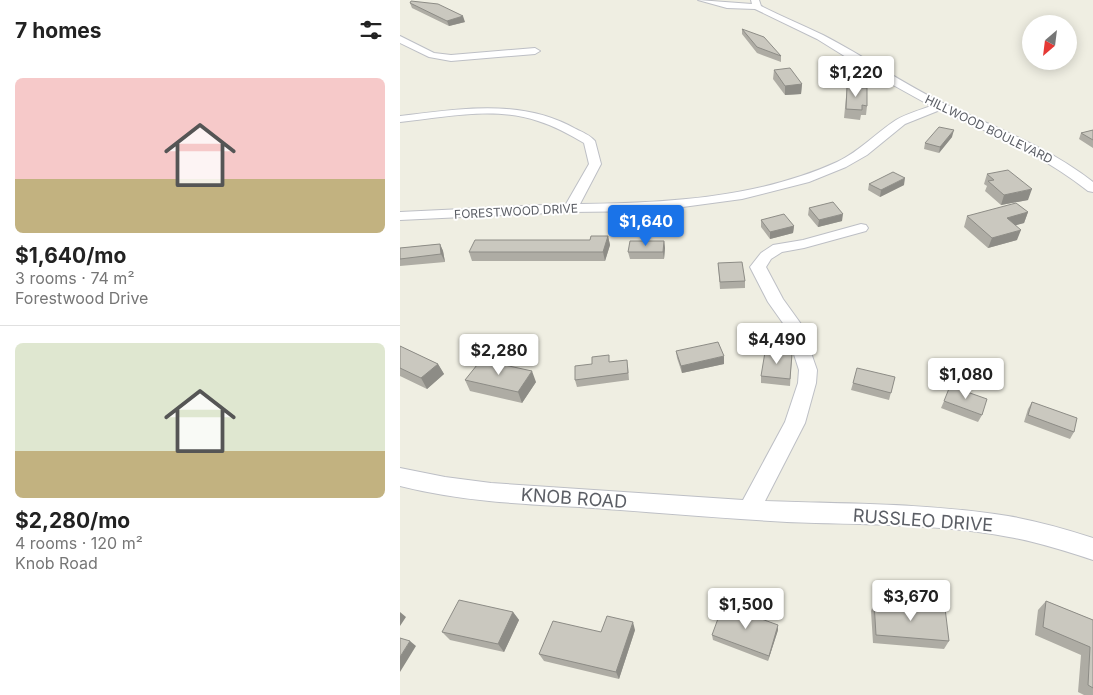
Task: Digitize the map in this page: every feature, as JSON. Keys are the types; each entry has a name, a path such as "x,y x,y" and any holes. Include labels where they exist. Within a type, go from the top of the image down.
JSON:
{"street":[{"path":"702,0 727,6 756,3"},
{"name":"HILLWOOD BOULEVARD","path":"756,3 786,22 820,37 879,73 940,106 1037,150 1068,169 1093,188"},
{"path":"400,39 432,55 451,58 535,51"},
{"name":"FORESTWOOD DRIVE","path":"400,216 571,208 653,207 742,195 804,179 842,164 863,152 901,122 940,106"},
{"path":"400,118 506,109 550,119 570,128 589,141 595,164 571,208"},
{"path":"749,510 795,423 807,383 808,370 793,324 776,302 758,267 766,256 778,248 804,244 861,228"},
{"name":"KNOB ROAD","path":"400,477 514,494 749,510"},
{"name":"RUSSLEO DRIVE","path":"749,510 958,518 1022,528 1069,540 1093,549"}],"building":[{"path":"411,1 438,4 463,16 447,21 410,3"},
{"path":"742,29 764,37 781,56 757,47"},
{"path":"790,68 802,84 785,86 774,70"},
{"path":"847,87 867,88 867,106 862,105 862,110 846,109"},
{"path":"939,127 954,130 940,147 925,143"},
{"path":"1093,130 1093,140 1081,133"},
{"path":"1008,170 1032,189 1004,195 988,181 994,180 987,174"},
{"path":"893,172 905,178 881,190 869,184"},
{"path":"833,202 843,214 819,220 809,208"},
{"path":"1016,203 1028,212 1007,218 1021,230 992,238 967,216"},
{"path":"784,214 794,226 770,232 761,220"},
{"path":"591,236 608,236 603,252 469,252 475,240 590,240"},
{"path":"630,241 664,241 663,252 628,252"},
{"path":"440,244 441,254 400,259 400,248"},
{"path":"742,262 745,281 720,282 718,263"},
{"path":"718,342 724,356 681,366 676,351"},
{"path":"400,346 438,364 421,378 400,368"},
{"path":"765,352 792,354 790,379 761,376"},
{"path":"609,355 609,362 627,360 628,373 575,380 575,366 592,364 592,357"},
{"path":"481,360 532,371 518,392 465,380"},
{"path":"857,368 895,377 891,393 853,383"},
{"path":"950,386 987,399 982,415 944,401"},
{"path":"1032,402 1077,418 1074,432 1028,415"},
{"path":"459,600 513,612 498,644 442,632"},
{"path":"1046,601 1093,620 1093,688 1088,685 1090,647 1043,627"},
{"path":"874,602 945,608 949,641 876,635"},
{"path":"723,605 778,625 769,656 712,635"},
{"path":"607,616 633,622 616,672 539,654 553,621 601,632"},
{"path":"400,638 410,641 400,657"}]}
